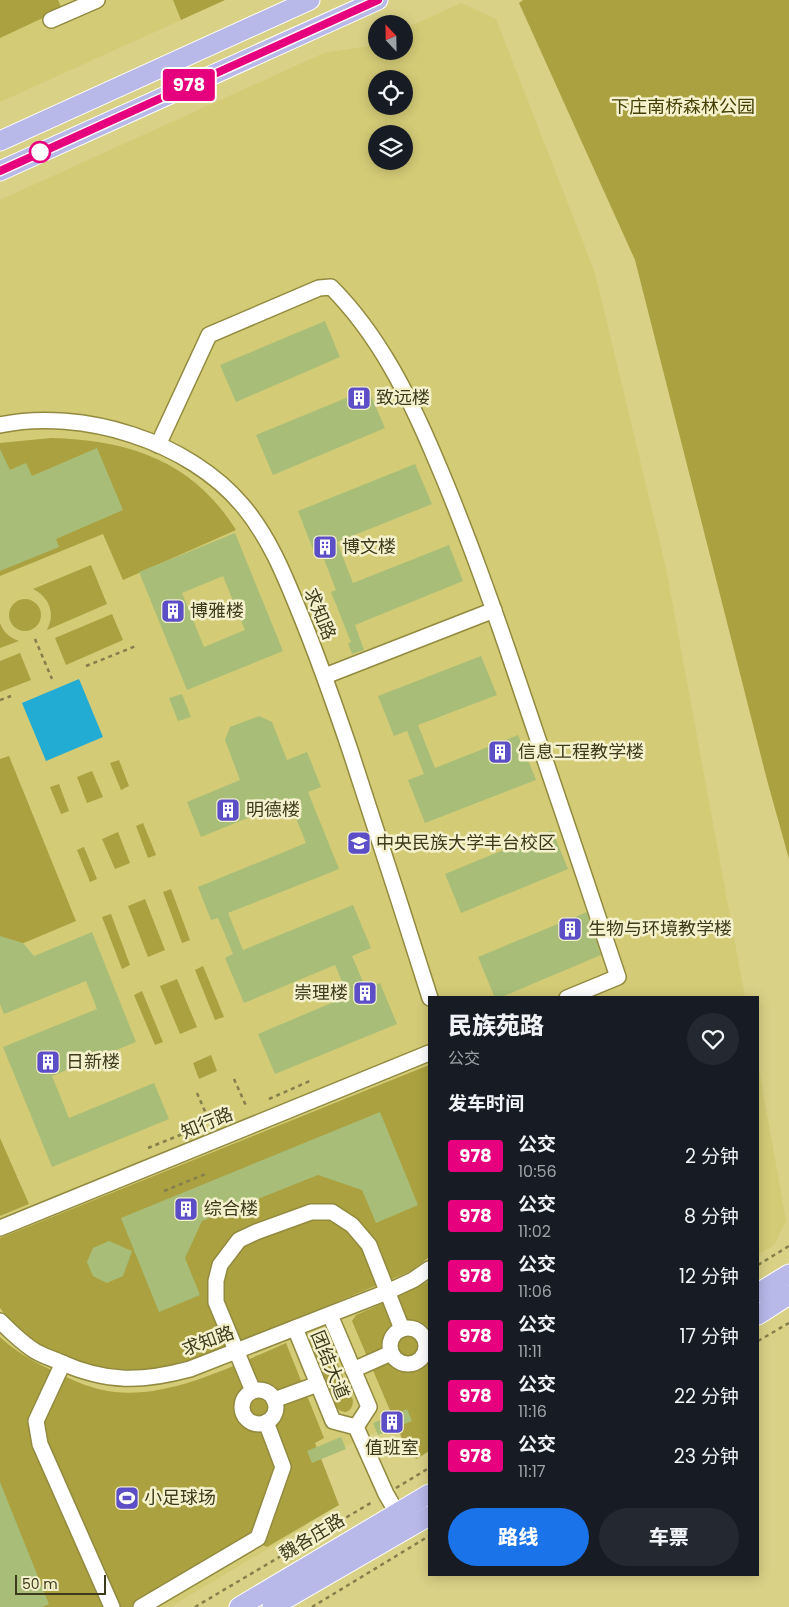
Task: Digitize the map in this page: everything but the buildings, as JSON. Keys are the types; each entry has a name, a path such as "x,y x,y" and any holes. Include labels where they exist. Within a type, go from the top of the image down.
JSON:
{"main road":[{"path":"0,141 310,0"},
{"path":"0,171 378,0"},
{"path":"759,1292 789,1274"},
{"path":"759,1314 789,1295"},
{"name":"魏各庄路","path":"240,1607 428,1495"},
{"path":"272,1607 428,1517"}],"street":[{"path":"51,20 96,0"},
{"path":"158,445 208,335 319,288 331,287 347,303 367,329 400,383 425,433 458,511 494,610 618,977 572,996"},
{"name":"求知路","path":"0,425 46,420 92,424 134,435 158,445 219,481 242,505 262,531 278,560 325,676 429,996"},
{"path":"325,676 494,610"},
{"name":"知行路","path":"0,1228 428,1053"},
{"path":"253,1391 216,1302 216,1281 220,1265 239,1240 293,1217 311,1212 332,1212 352,1225 369,1246 402,1329"},
{"name":"求知路","path":"0,1322 33,1350 62,1364 97,1375 140,1379 163,1376 190,1369 387,1292 413,1280 428,1270"},
{"name":"团结大道","path":"295,1328 333,1421 356,1428 369,1407 330,1315"},
{"path":"402,1329 414,1329 419,1332 425,1342 424,1354 410,1364 399,1361 391,1352 390,1347 393,1336 402,1329"},
{"path":"353,1370 391,1352"},
{"path":"62,1364 36,1421 40,1444 112,1607"},
{"path":"274,1400 318,1384"},
{"path":"253,1391 265,1391 274,1400 276,1409 266,1422 256,1423 246,1418 243,1402 253,1391"},
{"path":"141,1607 258,1538 283,1467 266,1422"},
{"path":"356,1428 386,1494 406,1529"}],"path":[{"path":"35,639 52,679"},
{"path":"86,666 136,646"},
{"path":"0,700 11,696"},
{"path":"234,1079 248,1108"},
{"path":"269,1098 312,1080"},
{"path":"197,1092 210,1123"},
{"path":"148,1148 190,1131"},
{"path":"164,1191 208,1173"},
{"path":"759,1263 789,1246"},
{"path":"759,1340 789,1323"},
{"name":"魏各庄路","path":"195,1607 428,1469"},
{"path":"312,1607 428,1537"}],"shaded area":[{"path":"0,0 173,0 181,20 0,102"},
{"name":"中央民族大学丰台校区","path":"461,3 496,19 595,273 666,568 745,996 428,996 428,1436 406,1419 315,1460 306,1526 170,1607 0,1607 0,200 324,53 368,46 368,60 413,60 413,25"},
{"path":"759,1070 786,1220 775,1244 759,1254"}],"green space":[{"path":"0,0 58,0 62,9 0,38"},
{"path":"173,0 225,0 181,20"},
{"name":"下庄南桥森林公园","path":"523,0 789,0 789,859 767,780 635,260 519,3"},
{"path":"51,438 107,444 157,459 179,471 200,487 219,506 236,530 123,580 103,534 0,576 0,443"},
{"path":"91,565 107,604 47,630 51,618 49,606 43,596 33,589"},
{"path":"25,599 31,600 36,604 40,609 40,621 36,626 31,630 25,631 19,630 14,626 10,621 9,615 10,609 14,604 19,600"},
{"path":"112,614 123,640 66,665 55,638"},
{"path":"0,623 7,634 19,641 0,648"},
{"path":"20,653 31,680 0,692 0,661"},
{"path":"9,756 76,921 0,953 0,759"},
{"path":"119,760 129,786 121,790 110,763"},
{"path":"92,771 103,797 87,803 77,777"},
{"path":"59,784 69,811 61,814 50,787"},
{"path":"143,823 156,855 148,858 136,826"},
{"path":"118,832 130,863 115,869 102,839"},
{"path":"84,847 97,879 90,882 77,850"},
{"path":"171,889 190,940 182,943 163,892"},
{"path":"145,899 165,950 148,957 128,906"},
{"path":"111,914 130,965 122,969 102,917"},
{"path":"203,966 224,1017 215,1020 195,970"},
{"path":"177,979 197,1027 180,1034 160,986"},
{"path":"142,991 163,1042 155,1045 134,995"},
{"path":"211,1055 217,1071 199,1079 193,1063"},
{"path":"428,1065 428,1258 411,1271 164,1374 120,1375 79,1366 51,1352 27,1336 8,1319 0,1308 0,1238"},
{"path":"0,1138 29,1204 0,1216"},
{"path":"428,1282 428,1452 417,1459 409,1455 352,1321 356,1315"},
{"path":"321,1330 325,1334 353,1400 350,1410 345,1412 336,1407 310,1340 312,1333"},
{"path":"0,1337 27,1357 79,1382 108,1391 136,1393 180,1385 202,1378 286,1343 324,1438 315,1443 339,1505 267,1547 250,1539 137,1607 0,1607"}],"water":[{"path":"79,679 103,737 46,761 22,703"}],"bus line":[{"name":"978","path":"0,171 378,0"}],"place":[{"name":"致远楼","path":"359,398"},
{"name":"博文楼","path":"325,547"},
{"name":"博雅楼","path":"173,611"},
{"name":"信息工程教学楼","path":"500,752"},
{"name":"明德楼","path":"228,810"},
{"name":"中央民族大学丰台校区","path":"359,843"},
{"name":"生物与环境教学楼","path":"570,929"},
{"name":"崇理楼","path":"365,993"},
{"name":"日新楼","path":"48,1062"},
{"name":"综合楼","path":"186,1209"},
{"name":"值班室","path":"392,1422"},
{"name":"小足球场","path":"127,1498"}]}
